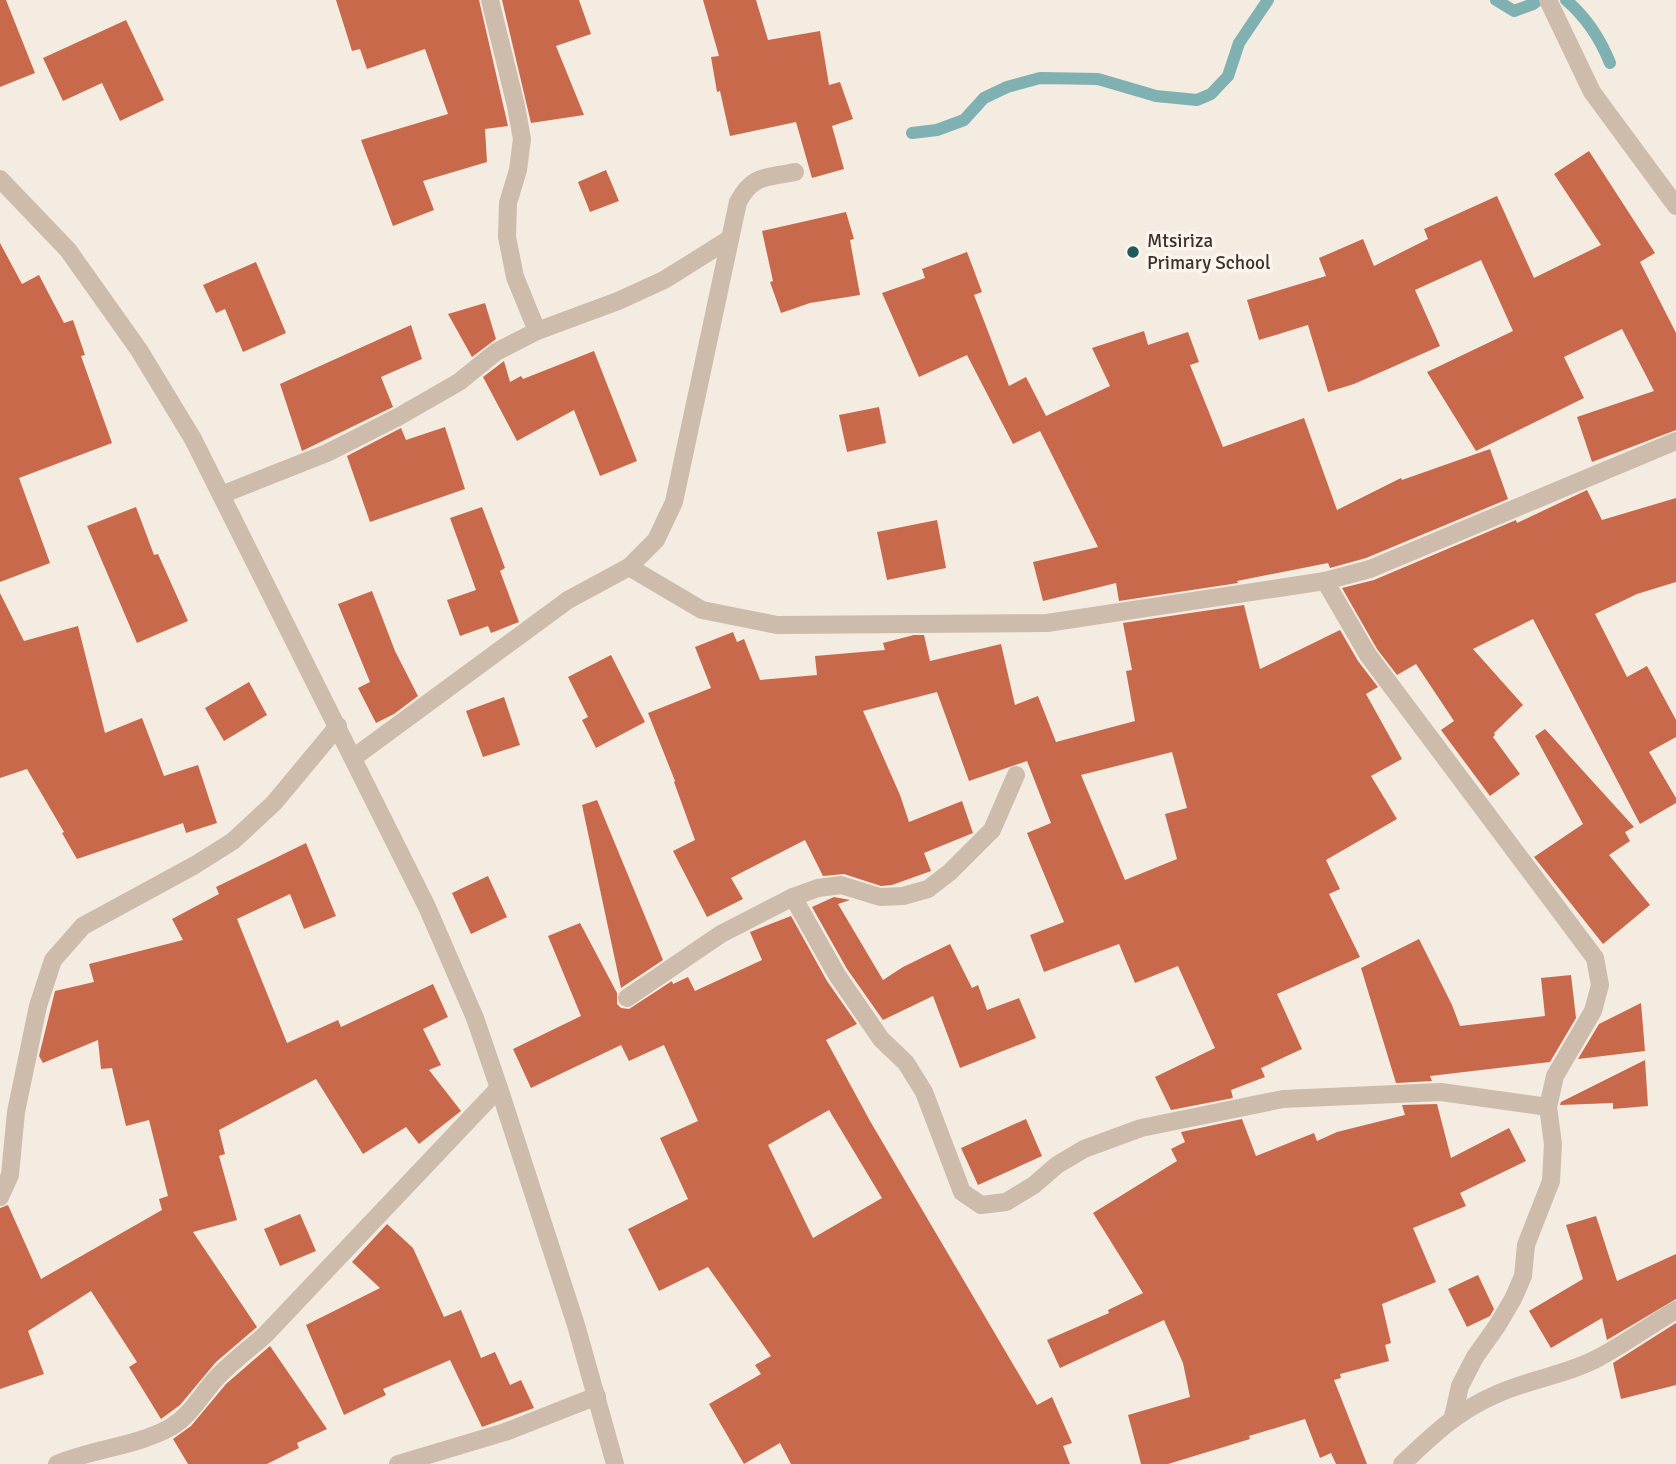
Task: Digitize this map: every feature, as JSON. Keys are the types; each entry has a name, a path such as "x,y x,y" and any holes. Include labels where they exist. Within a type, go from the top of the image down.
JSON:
{"street":[{"path":"490,0 522,139 518,170 508,203 507,237 515,277 537,331"},
{"path":"1548,0 1592,92 1676,206"},
{"path":"353,758 568,600 629,567 656,540 674,502 738,202 745,188 756,180 795,172"},
{"path":"0,179 68,250 139,349 193,439 427,907 475,1018 499,1088 568,1299 615,1464"},
{"path":"221,495 327,453 459,382 496,352 537,331 618,301 652,285 728,240"},
{"path":"629,567 702,610 777,625 1047,623 1325,581 1370,569 1676,441"},
{"path":"1325,581 1368,655 1595,958 1600,985 1593,1011 1555,1076 1548,1107 1553,1144 1551,1181 1526,1245 1523,1276 1508,1308 1460,1386 1453,1417"},
{"path":"0,1197 10,1175 16,1112 38,1006 53,960 83,926 195,865 233,841 274,803 338,726"},
{"path":"627,998 721,934 793,897 818,888 841,885 880,897 903,896 928,889 950,872 992,830 1016,775"},
{"path":"793,897 837,975 881,1039 906,1063 924,1092 962,1192 981,1205 1006,1202 1084,1149 1141,1129 1283,1099 1441,1092 1548,1107"},
{"path":"57,1464 137,1442 173,1426 195,1406 229,1365 265,1335 499,1088"},
{"path":"1402,1464 1453,1417 1496,1394 1573,1370 1601,1357 1676,1310"},
{"path":"398,1464 505,1432 597,1396"}],"building":[{"path":"0,0 6,0 35,73 0,87"},
{"path":"336,0 479,0 508,126 485,129 487,162 423,181 434,210 393,226 361,140 448,114 425,49 367,69 360,49 352,51"},
{"path":"502,0 579,0 591,34 556,46 584,115 531,123"},
{"path":"703,0 756,0 768,40 820,31 829,85 840,82 853,119 832,126 844,169 812,178 796,122 730,136 720,91 717,92 711,57 719,56"},
{"path":"126,20 164,100 120,121 102,83 63,101 43,58"},
{"path":"1589,151 1655,253 1640,262 1676,333 1676,430 1592,462 1577,417 1654,391 1622,329 1564,357 1584,398 1476,451 1427,372 1513,331 1481,260 1415,290 1440,346 1354,384 1328,392 1308,325 1259,340 1247,300 1326,276 1319,258 1363,239 1374,266 1428,239 1424,229 1497,196 1534,278 1601,245 1554,174"},
{"path":"606,170 619,201 590,212 578,182"},
{"path":"846,212 854,239 850,240 860,295 810,303 781,313 770,282 773,281 762,231"},
{"path":"0,243 22,284 39,275 64,323 73,320 85,355 81,356 112,443 19,478 50,563 0,582"},
{"path":"967,252 982,292 974,295 1009,386 1026,377 1046,416 1110,386 1092,348 1144,331 1148,345 1188,332 1199,362 1190,365 1223,447 1304,418 1337,510 1401,478 1402,480 1490,449 1508,499 1366,558 1330,568 1328,563 1237,581 1238,583 1119,601 1116,583 1043,601 1033,562 1098,547 1040,431 1013,444 967,355 919,377 882,293 925,278 922,269"},
{"path":"256,262 286,333 243,352 225,309 216,313 203,285"},
{"path":"485,303 496,339 472,357 448,314"},
{"path":"411,325 422,359 381,377 393,407 302,451 280,384"},
{"path":"594,351 637,461 600,476 574,410 517,441 483,377 504,361 510,382 521,376 523,379"},
{"path":"879,407 886,443 847,452 839,415"},
{"path":"445,427 465,489 370,522 347,456 401,428 406,440"},
{"path":"1587,490 1602,520 1676,498 1676,582 1637,594 1595,614 1627,677 1647,666 1676,720 1676,737 1649,752 1676,798 1676,803 1640,824 1533,619 1473,649 1523,705 1493,737 1520,774 1490,796 1441,730 1454,721 1416,664 1397,675 1377,649 1342,588 1374,580 1516,520 1517,523"},
{"path":"136,507 154,555 158,554 188,621 137,643 87,526"},
{"path":"482,507 505,568 500,571 519,622 491,633 488,626 460,636 447,600 476,590 450,518"},
{"path":"937,520 946,568 887,580 877,532"},
{"path":"372,591 395,651 418,696 394,714 376,723 358,688 370,682 338,604"},
{"path":"0,593 24,641 78,626 105,733 142,718 164,776 198,765 217,823 186,833 183,823 77,859 27,769 0,778"},
{"path":"1244,605 1260,669 1340,630 1358,661 1378,687 1366,694 1402,759 1371,776 1397,819 1326,860 1340,889 1329,894 1360,957 1277,994 1302,1049 1261,1068 1265,1077 1231,1090 1233,1098 1171,1110 1155,1077 1215,1048 1178,966 1135,983 1119,944 1044,972 1030,935 1064,922 1027,833 1051,823 1027,761 969,781 937,692 863,711 909,822 962,801 973,833 924,853 931,871 892,885 881,886 844,874 823,876 805,840 731,878 743,899 707,917 673,851 695,840 648,713 711,688 695,647 733,632 737,642 744,639 760,680 817,675 815,656 885,650 883,643 914,635 924,635 930,661 1001,644 1015,705 1038,696 1056,742 1135,721 1126,671 1132,670 1123,623","holes":["1172,752 1187,808 1165,814 1177,859 1125,880 1081,775"]},
{"path":"611,655 645,722 596,748 582,720 588,717 568,677"},
{"path":"249,682 267,715 224,741 205,708"},
{"path":"504,697 520,745 483,757 466,711"},
{"path":"1545,729 1634,827 1625,832 1630,841 1609,855 1650,905 1603,944 1534,857 1583,824 1535,736"},
{"path":"597,800 663,960 621,988 582,805"},
{"path":"306,843 336,916 304,929 290,894 237,919 287,1043 338,1020 341,1027 433,984 448,1017 423,1029 441,1065 429,1070 461,1111 419,1144 406,1127 363,1154 316,1079 219,1130 225,1154 219,1156 237,1220 193,1232 257,1327 216,1362 180,1405 161,1419 129,1367 137,1362 91,1291 28,1331 44,1374 0,1389 0,1208 8,1205 41,1279 162,1210 159,1199 168,1196 149,1120 126,1126 112,1068 101,1069 98,1040 43,1063 39,1056 55,991 94,982 89,964 183,940 172,919 219,894 216,887"},
{"path":"488,876 507,917 471,934 452,893"},
{"path":"834,897 850,900 838,904 883,980 950,944 972,988 978,985 987,1010 1019,998 1036,1038 960,1068 933,996 883,1020 847,969 812,907"},
{"path":"791,916 827,981 857,1024 826,1040 870,1121 1037,1405 1052,1397 1072,1443 1063,1446 1070,1464 791,1464 780,1443 744,1464 709,1404 761,1374 755,1365 771,1356 708,1267 659,1291 628,1229 688,1199 660,1138 698,1121 664,1045 629,1061 621,1045 531,1088 513,1049 581,1016 548,936 580,923 617,993 617,1004 621,1008 629,1009 672,981 673,984 688,977 695,991 762,960 750,932","holes":["829,1110 882,1198 813,1238 768,1145"]},
{"path":"1419,939 1460,1026 1545,1016 1541,978 1571,975 1576,1018 1550,1062 1430,1076 1432,1081 1396,1083 1361,968"},
{"path":"1641,1003 1645,1051 1578,1059 1599,1024"},
{"path":"1645,1060 1648,1106 1613,1109 1613,1103 1560,1105 1561,1102"},
{"path":"1437,1104 1451,1158 1509,1128 1526,1161 1460,1193 1466,1206 1413,1228 1436,1282 1382,1304 1391,1343 1385,1345 1389,1361 1340,1374 1341,1378 1334,1380 1367,1464 1336,1464 1331,1453 1320,1458 1305,1419 1168,1464 1141,1464 1128,1415 1190,1397 1183,1363 1164,1320 1060,1368 1047,1340 1109,1313 1108,1310 1143,1293 1093,1213 1177,1161 1171,1149 1185,1142 1181,1132 1242,1119 1256,1156 1314,1133 1317,1141 1337,1132 1405,1115 1402,1105"},
{"path":"1026,1119 1042,1156 978,1185 961,1148"},
{"path":"300,1214 316,1251 280,1266 264,1229"},
{"path":"1596,1216 1617,1281 1676,1254 1676,1299 1607,1340 1602,1318 1551,1348 1529,1311 1583,1279 1566,1225"},
{"path":"387,1224 413,1248 444,1317 461,1310 481,1358 495,1352 510,1385 521,1380 534,1408 482,1427 450,1360 383,1389 386,1395 344,1415 306,1325 380,1288 352,1262"},
{"path":"1478,1275 1494,1309 1490,1316 1467,1327 1448,1289"},
{"path":"1676,1323 1676,1385 1621,1399 1613,1363"},
{"path":"270,1346 327,1429 297,1443 299,1448 267,1464 188,1464 173,1439 191,1426 226,1384"}],"waterway":[{"path":"912,133 937,130 964,120 984,98 1007,87 1040,78 1098,79 1156,96 1197,100 1211,94 1228,76 1239,43 1268,0"},
{"path":"1496,0 1514,11 1538,0"},
{"path":"1566,0 1592,29 1610,63"}],"place":[{"name":"Mtsiriza Primary School","path":"1133,252"}]}
